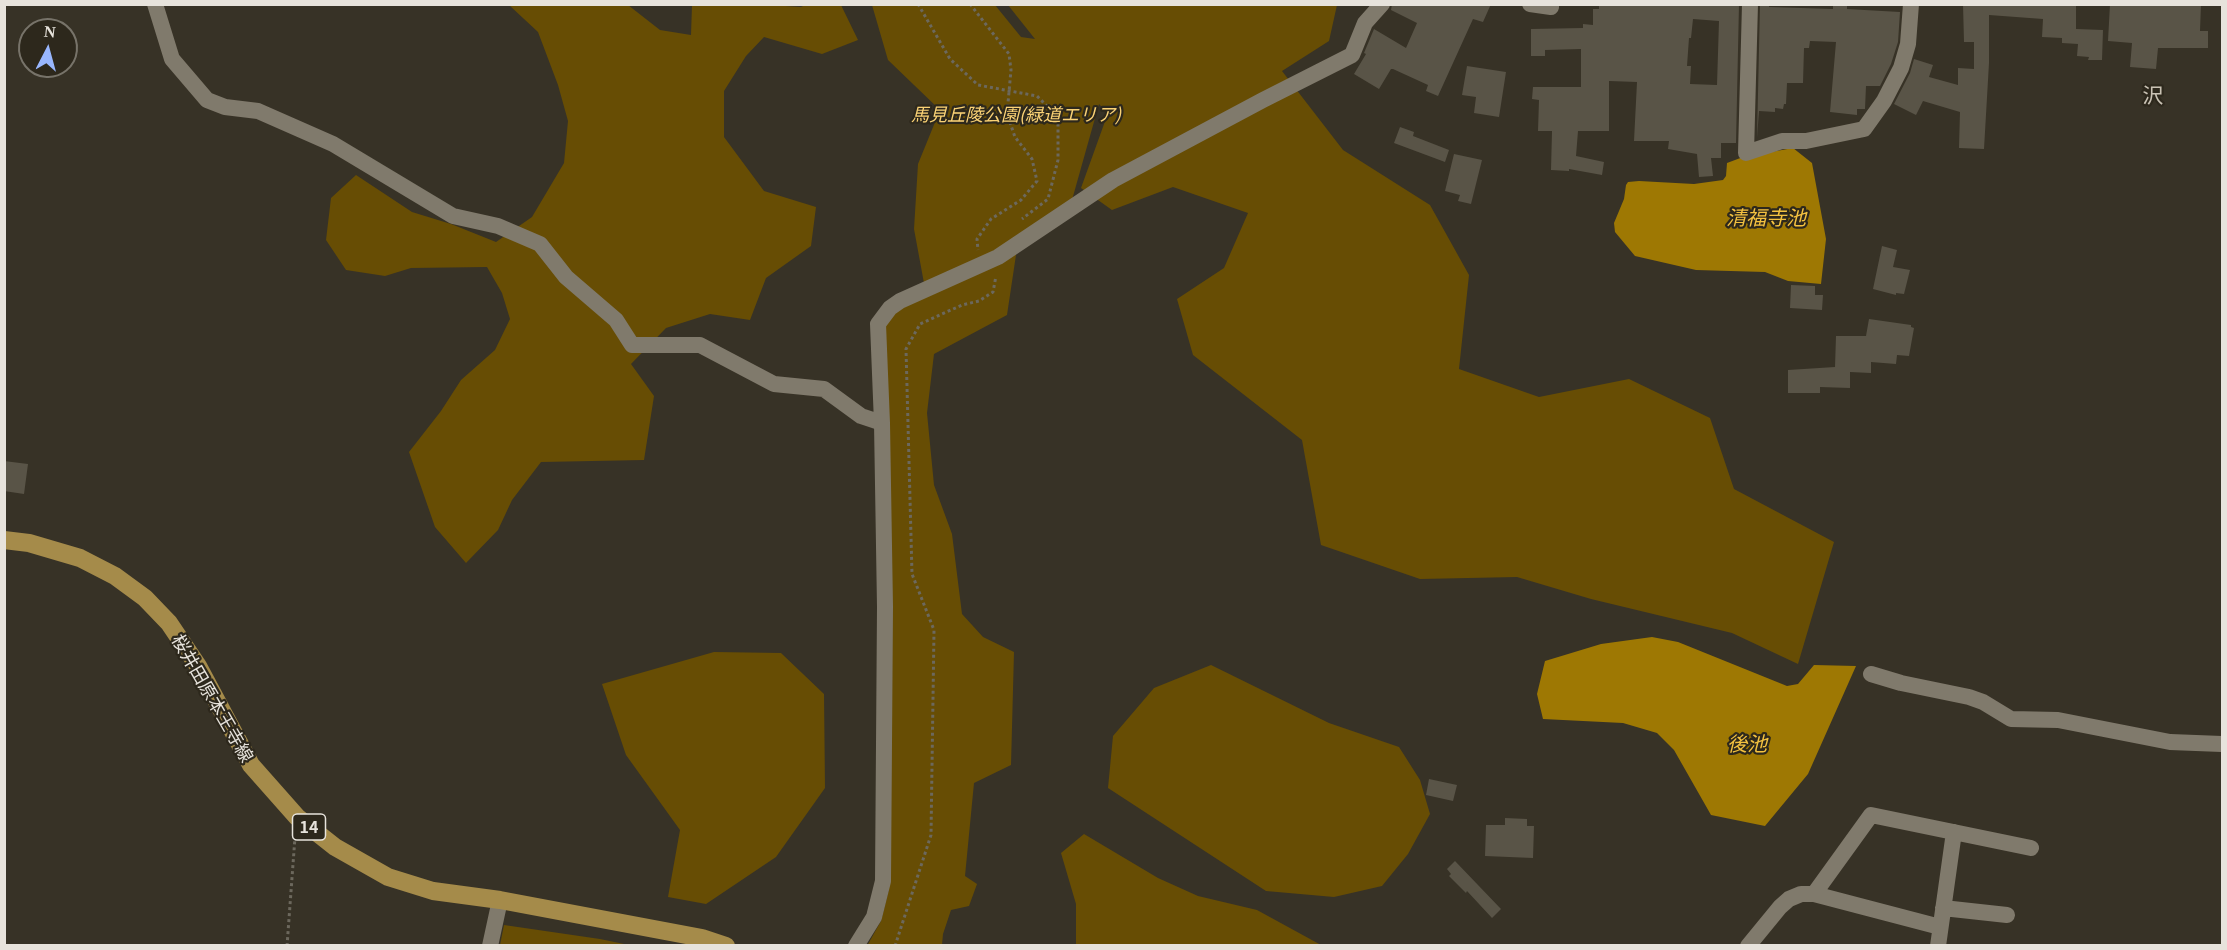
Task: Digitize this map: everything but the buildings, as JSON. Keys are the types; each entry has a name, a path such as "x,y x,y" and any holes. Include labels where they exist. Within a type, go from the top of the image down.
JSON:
{"main road":[{"name":"桜井田原本王寺線","path":"4,540 29,543 81,558 115,576 145,598 169,622 198,666 251,765 297,817 335,848 388,877 433,891 500,900 702,938 726,945"}],"street":[{"path":"155,4 172,59 207,100 225,107 258,111 333,144 453,216 498,226 540,244 566,277 616,320 632,345 700,345 774,384 824,389 861,416 882,423"},
{"path":"856,945 874,917 883,881 885,651 882,423 878,324 890,308 900,301 998,258 1113,180 1352,55 1365,23 1382,4"},
{"path":"1530,4 1551,7 1551,4"},
{"path":"1750,4 1746,153 1782,141 1806,141 1864,129 1884,102 1901,68 1908,44 1911,4"},
{"path":"1870,674 1969,697 1983,702 2011,719 2058,720 2161,740 2194,744 2223,744"},
{"path":"1814,894 1870,815 2031,848"},
{"path":"1938,945 1954,832"},
{"path":"1748,945 1789,899 1801,894 1814,894 1940,927"},
{"path":"490,945 500,900"},
{"path":"1943,909 2007,915"}],"path":[{"path":"918,4 950,59 978,85 1037,96 1058,117 1058,160 1048,199 1017,223"},
{"path":"970,4 1009,54 1011,70 1007,114 1015,136 1032,159 1037,181 1021,200 991,219 977,239 978,259 982,265"},
{"path":"895,945 931,835 934,630 912,574 906,349 920,324 962,305 979,301 993,292 998,258"},
{"path":"287,945 297,817"}],"green space":[{"path":"754,4 801,7 841,5 858,40 822,54 764,37 746,56 724,91 724,137 764,191 816,207 811,246 766,278 750,320 710,314 666,328 631,364 654,396 644,460 541,462 512,500 498,530 466,563 435,527 409,452 441,411 461,380 495,350 510,319 502,293 487,267 411,268 385,276 346,270 326,240 331,198 356,175 412,212 451,224 496,242 532,217 564,163 568,121 558,85 538,32 509,5 628,5 660,30 691,35 692,5"},
{"name":"馬見丘陵公園(緑道エリア)","path":"872,5 995,5 1021,37 1035,39 1008,5 1337,5 1329,41 1282,71 1343,150 1430,205 1469,275 1459,369 1539,397 1629,379 1710,418 1734,489 1834,542 1798,664 1732,633 1591,599 1517,577 1420,579 1321,545 1302,440 1193,355 1177,299 1224,268 1248,213 1173,187 1112,210 1081,188 1108,113 1099,104 1072,200 1019,235 1007,315 934,354 927,413 934,485 952,534 962,614 983,637 1014,652 1011,765 974,783 965,876 977,884 969,906 951,910 942,945 867,946 881,921 889,889 883,326 892,312 926,294 914,229 918,164 940,110 888,60"},
{"path":"714,652 781,653 824,694 825,788 776,857 706,904 668,897 680,830 626,755 602,684"},
{"path":"1211,665 1329,723 1399,747 1420,780 1430,814 1408,854 1382,886 1334,897 1266,891 1108,788 1113,736 1154,688"},
{"path":"1084,834 1158,878 1198,896 1257,910 1321,945 1076,945 1076,904 1061,853"},
{"path":"504,925 600,939 629,945 500,945"}],"water":[{"name":"清福寺池","path":"1793,148 1812,163 1826,239 1821,284 1788,281 1765,272 1696,270 1635,256 1615,232 1614,223 1628,182 1694,184 1723,180 1726,176 1727,163 1743,157"},
{"name":"後池","path":"1652,637 1678,642 1787,686 1798,684 1814,665 1856,666 1808,774 1765,826 1711,815 1674,750 1657,733 1623,723 1543,719 1537,694 1545,661 1601,644"}],"district":[{"name":"沢","path":"2153,95"}]}
